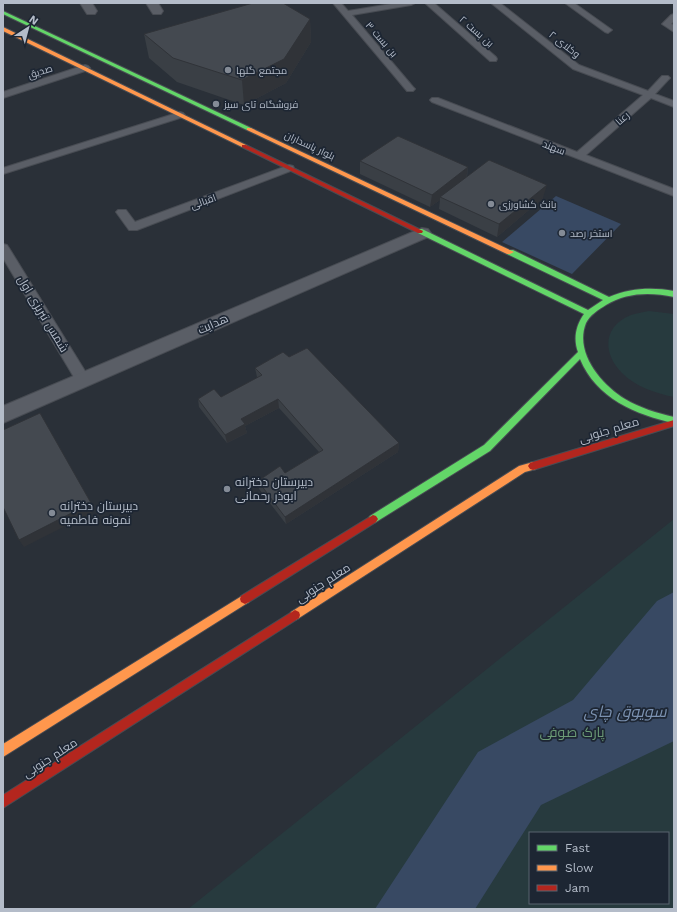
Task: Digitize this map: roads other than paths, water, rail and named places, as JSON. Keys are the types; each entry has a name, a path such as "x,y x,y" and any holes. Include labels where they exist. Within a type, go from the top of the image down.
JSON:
{"street":[{"name":"بلوار پاسداران","path":"3,12 608,299"},
{"path":"4,30 28,24"},
{"path":"4,30 588,313"},
{"name":"هدایت","path":"3,415 422,233"},
{"path":"673,293 648,291 626,293 608,299 597,305 588,313 581,325 578,339 581,354 588,370 601,384 618,398 637,409 658,417 674,420"},
{"path":"3,751 487,448 581,354"},
{"name":"معلم جنوبی","path":"3,802 522,469 674,424"}],"lane":[{"name":"بن بست ۳","path":"337,3 410,89"},
{"path":"346,14 411,3"},
{"name":"بن بست ۲","path":"429,3 493,59"},
{"name":"وکلای ۲","path":"495,3 576,66 674,104"},
{"path":"570,3 608,30"},
{"path":"674,17 666,24 674,29"},
{"name":"صدیق","path":"3,95 85,68"},
{"name":"رعنا","path":"578,156 648,95 665,78"},
{"name":"سهند","path":"435,100 674,193"},
{"path":"3,171 180,115"},
{"name":"اقبالی","path":"122,212 133,227 290,168"},
{"name":"شمس تبریزی اول","path":"3,248 83,380"}],"water":[{"name":"استخر رصد","path":"556,196 621,224 572,274 502,242"},
{"name":"سویوق چای","path":"674,592 674,741 541,805 475,909 375,909 478,752 573,700 657,601"}],"place":[{"name":"مجتمع گلها","path":"228,70"},
{"name":"فروشگاه تای سیز","path":"216,104"},
{"name":"بانک کشاورزی","path":"491,204"},
{"name":"استخر رصد","path":"562,233"},
{"name":"دبیرستان دخترانه ابوذر رحمانی","path":"227,489"},
{"name":"دبیرستان دخترانه نمونه فاطمیه","path":"52,513"}],"park label":[{"name":"پارک صوفی","path":"572,732"}]}
